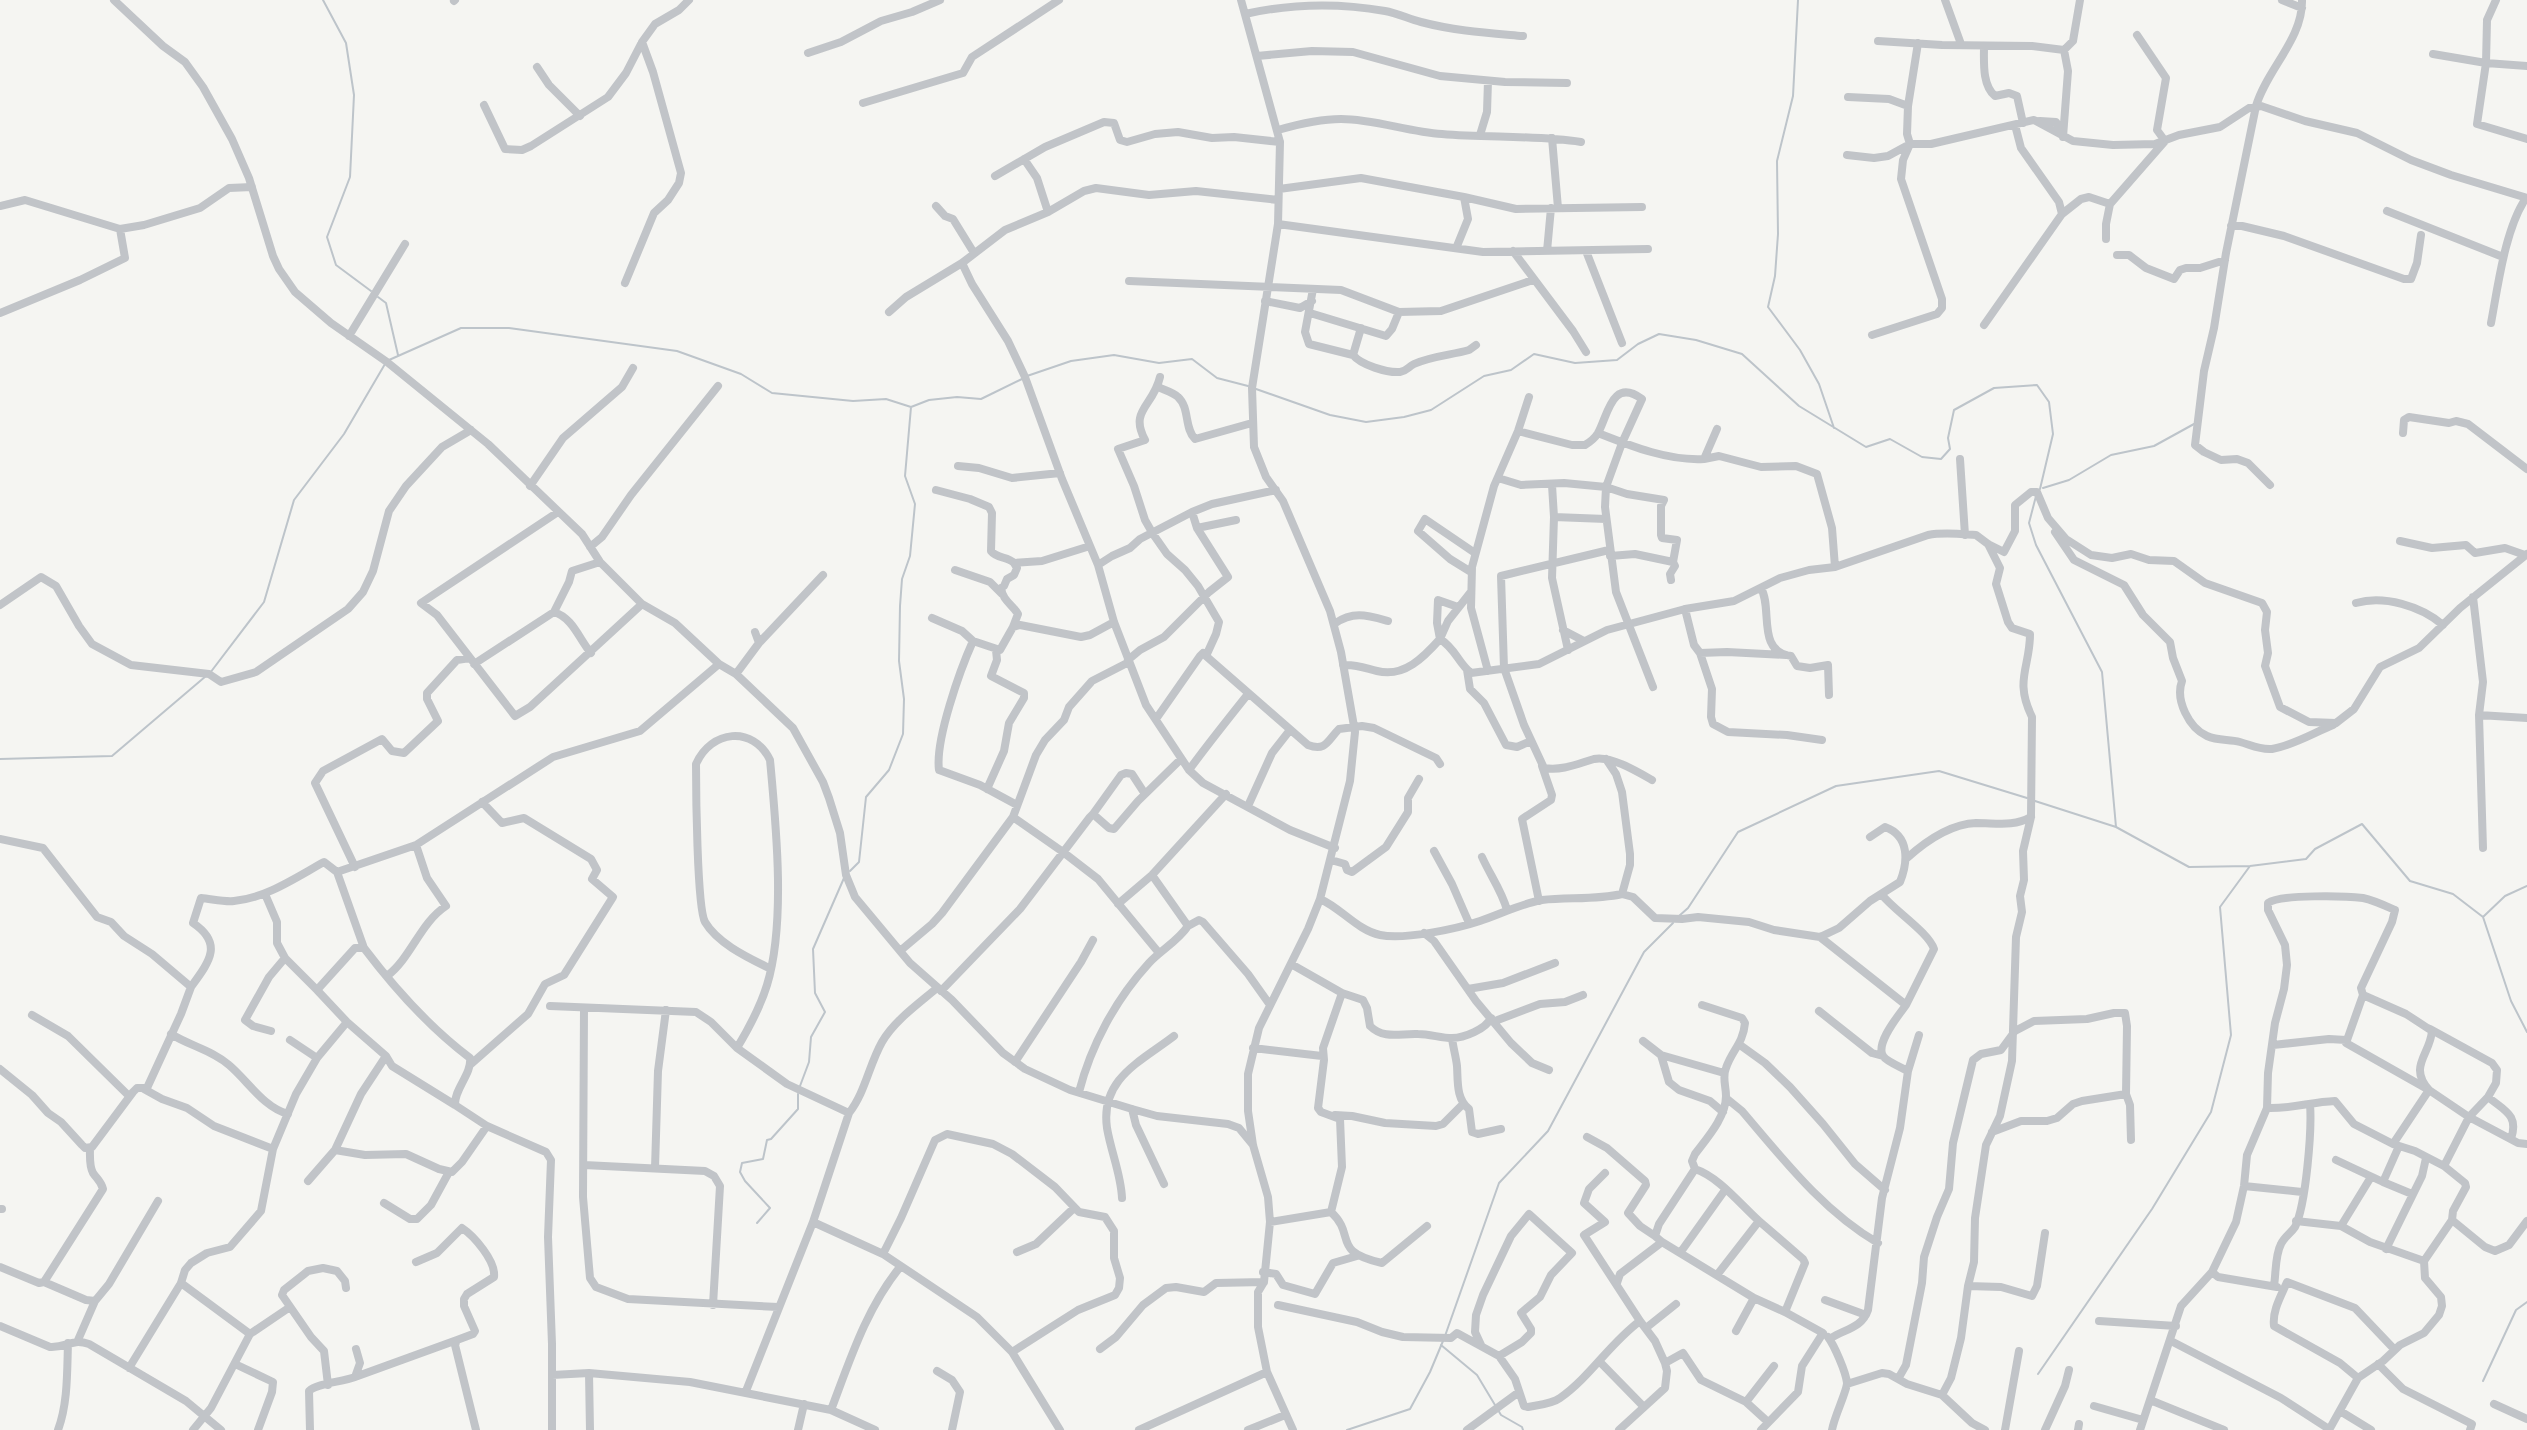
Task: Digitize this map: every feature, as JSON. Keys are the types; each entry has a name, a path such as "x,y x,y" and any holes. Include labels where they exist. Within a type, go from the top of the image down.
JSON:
{"street":[{"path":"114,0 163,46 185,62 203,87 232,139 252,187 273,256 286,281 304,301 387,362 471,430 582,534 600,562 642,604 675,624 719,664 736,674 793,728 829,798 840,832 850,887 855,897 900,951 982,1034 1015,1062 1046,1080 1132,1110 1157,1116 1228,1124 1239,1128 1253,1145"},
{"path":"484,105 503,146 509,150 522,150 531,146 608,97 655,24 689,0"},
{"path":"808,53 841,42 881,20 912,12 940,0"},
{"path":"863,103 964,73 972,57 1059,0"},
{"path":"1241,0 1280,142 1278,224 1252,387 1254,447 1259,463 1283,501 1334,624 1356,746 1335,848 1320,899 1252,1048 1248,1074 1249,1119 1253,1145 1268,1197 1270,1222 1264,1282 1258,1292 1256,1306 1267,1373 1293,1430"},
{"path":"1945,0 1961,44"},
{"path":"2064,50 2073,41 2080,0"},
{"path":"2270,485 2248,463 2237,459 2221,460 2204,453 2195,445 2204,372 2256,106 2263,85 2298,27 2302,4 2282,0"},
{"path":"2496,0 2487,20 2486,62 2477,124 2527,139"},
{"path":"1245,13 1301,5 1374,9 1389,11 1420,22 1475,32 1523,36"},
{"path":"2137,35 2166,78 2157,130 2165,141"},
{"path":"1878,41 2032,46 2064,50"},
{"path":"625,283 654,213 668,200 679,183 681,173 642,42"},
{"path":"1872,335 1937,314 1942,308 1942,299 1901,179 1903,160 1910,144 1907,134 1908,106 1918,43"},
{"path":"1984,46 1984,70 1992,94 2009,93 2017,96 2021,148 2059,202 2063,214"},
{"path":"2063,134 2068,71 2064,50"},
{"path":"1257,57 1312,51 1353,52 1440,76 1567,83"},
{"path":"2433,54 2527,66"},
{"path":"537,67 549,85 580,116"},
{"path":"1480,135 1487,113 1488,80"},
{"path":"1848,97 1889,99 1908,106"},
{"path":"1847,155 1874,158 1888,156 1910,144 1931,144 2040,121 2077,142 2155,144 2179,135 2220,127 2256,106 2357,133 2411,160 2526,198 2517,213 2503,257 2491,323"},
{"path":"1278,130 1302,123 1342,119 1429,133 1552,138 1581,142"},
{"path":"995,176 1067,137 1104,122 1114,124 1120,140 1127,142 1155,134 1178,132 1212,138 1234,137 1280,142"},
{"path":"1547,251 1555,208 1552,138"},
{"path":"2106,239 2110,204 2165,141"},
{"path":"1024,159 1037,178 1048,212"},
{"path":"1279,189 1361,178 1516,209 1642,207"},
{"path":"0,206 25,200 120,229 144,225 200,208 229,188 252,187"},
{"path":"888,312 906,297 962,263 1005,230 1048,212 1084,191 1096,188 1149,195 1196,191 1279,200"},
{"path":"1457,246 1468,219 1464,197"},
{"path":"1984,325 2063,214 2081,199 2090,197 2110,204"},
{"path":"936,206 945,216 953,219 974,253"},
{"path":"2387,211 2503,257"},
{"path":"1278,224 1483,251 1647,249"},
{"path":"2231,226 2284,236 2404,279 2410,279 2414,273 2421,235"},
{"path":"0,313 125,258 120,229"},
{"path":"349,336 405,244"},
{"path":"1513,251 1586,352"},
{"path":"1586,251 1622,343"},
{"path":"2117,255 2129,255 2146,268 2174,279 2186,268 2200,268 2225,260"},
{"path":"962,263 1021,367 1059,472 1098,565 1114,622 1146,705 1189,770 1203,783 1290,830 1335,848"},
{"path":"1129,281 1341,290 1399,312 1441,311 1533,280"},
{"path":"1313,289 1305,332 1309,344 1353,355 1365,363 1398,372 1415,364 1469,350 1476,345"},
{"path":"1265,301 1300,307 1312,301"},
{"path":"1310,313 1386,336 1392,330 1399,312"},
{"path":"1353,355 1361,328"},
{"path":"530,486 564,438 622,387 633,368"},
{"path":"1160,377 1158,387 1138,419 1145,440 1118,449 1153,534 1167,554 1185,570 1205,596 1219,622 1206,656"},
{"path":"590,547 603,537 632,495 718,386"},
{"path":"1158,387 1177,395 1182,401 1189,432 1195,439 1252,424"},
{"path":"1518,431 1579,446 1589,442 1598,433 1606,409 1622,393 1628,392 1642,399 1606,487 1606,519 1616,592 1653,687"},
{"path":"1488,671 1466,601 1475,553 1498,478 1529,397"},
{"path":"2403,433 2404,420 2409,417 2449,424 2456,421 2468,424 2527,469"},
{"path":"1704,459 1717,429"},
{"path":"0,605 41,577 56,586 92,644 131,665 209,674 221,682 256,672 348,609 356,600 373,571 389,512 406,486 442,447 471,430"},
{"path":"1598,433 1664,456 1704,459 1718,456 1761,467 1796,466 1817,474 1832,528 1835,568"},
{"path":"1960,459 1965,535"},
{"path":"958,466 979,468 1012,478 1059,472"},
{"path":"1498,478 1521,485 1564,483 1606,487 1627,494 1664,500 1661,506 1661,535 1677,540 1671,580"},
{"path":"1552,485 1553,586 1569,650"},
{"path":"936,490 989,507 992,513 991,551 996,556 1014,563 1042,561 1090,546"},
{"path":"1098,565 1192,512 1212,504 1276,490"},
{"path":"1466,670 1471,673 1539,664 1584,641 1629,623 1685,609 1724,604 1774,580 1796,573 1835,568 1928,534 1943,532 1976,535 2004,552 2015,531 2015,505 2031,492 2037,492 2059,539 2074,560 2124,585 2143,615 2170,642 2182,681 2179,688 2182,701 2192,724 2206,736 2219,740 2238,742 2258,749 2272,748 2292,743 2336,723 2354,709 2380,667 2414,652 2473,597 2526,555"},
{"path":"558,512 421,603 437,615 515,716 530,707 642,604"},
{"path":"900,951 932,924 1013,817 1036,755 1092,681 1164,637 1228,577 1197,528 1192,512"},
{"path":"1554,517 1606,519"},
{"path":"1471,572 1450,559 1418,531 1425,519 1475,553"},
{"path":"1197,528 1236,520"},
{"path":"2052,523 2069,542 2091,555 2112,558 2131,554 2149,561 2174,561 2205,583 2262,603 2267,612 2265,666 2280,707 2309,722 2336,723"},
{"path":"2400,541 2432,548 2466,545 2475,553 2505,548 2526,555"},
{"path":"1942,1395 1951,1378 1961,1338 1974,1262 1975,1218 1986,1145 2004,1100 2012,1061 2016,937 2022,912 2020,896 2024,880 2023,850 2031,817 2032,716 2026,705 2023,672 2029,656 2030,634 2012,628 2008,622 1996,584 2000,568 1988,544"},
{"path":"1539,901 1522,819 1551,800 1552,795 1504,668 1501,576 1609,553 1634,554 1673,562"},
{"path":"355,867 315,783 323,771 382,739 392,751 404,754 438,721 427,699 427,693 457,660 472,661 554,612 572,571 600,562"},
{"path":"932,618 962,631 972,641 1000,650 1018,614 1013,606 1004,600 1001,588 1007,579 1014,575 1017,568 1014,563"},
{"path":"954,570 990,582 1002,594"},
{"path":"736,674 759,643 823,575"},
{"path":"1761,588 1766,599 1768,636 1773,647 1791,656 1797,666 1810,668 1828,665 1829,695"},
{"path":"2473,597 2483,682 2479,715 2483,848"},
{"path":"1466,601 1438,600 1437,623 1440,639 1451,646 1466,670 1470,689 1484,703 1506,745 1517,747 1531,741"},
{"path":"2356,603 2369,600 2414,607 2443,625"},
{"path":"1343,665 1352,664 1394,672 1423,659 1440,639 1448,621 1466,601"},
{"path":"1685,609 1694,645 1700,653 1712,689 1710,708 1713,724 1728,732 1822,740"},
{"path":"554,612 560,614 577,630 591,653"},
{"path":"1334,624 1357,613 1388,621"},
{"path":"1013,627 1020,625 1081,637 1114,622"},
{"path":"1563,630 1584,641"},
{"path":"755,632 759,643"},
{"path":"972,641 944,727 939,770 987,789 1017,805"},
{"path":"987,789 1004,751 1009,723 1024,698 1024,693 1019,689 991,676 996,650"},
{"path":"1156,719 1203,653 1308,744 1323,747 1339,729 1374,728 1436,758 1440,764"},
{"path":"1700,653 1786,655"},
{"path":"337,872 416,845 553,757 640,731 719,664"},
{"path":"1189,770 1248,694"},
{"path":"2479,715 2527,718"},
{"path":"1248,806 1272,753 1290,730"},
{"path":"737,1048 757,1014 771,969 776,931 777,879 770,760 758,743 738,736 729,736 706,747 696,764 703,919 721,939 771,969"},
{"path":"1093,814 1114,829 1181,759"},
{"path":"1542,765 1550,769 1564,768 1595,759 1606,759 1634,769 1651,780"},
{"path":"1606,759 1616,774 1622,792 1630,854 1630,865 1622,894"},
{"path":"746,1391 813,1222 831,1160 849,1113 858,1099 883,1039 911,1010 939,989 1020,909 1121,775 1132,774 1145,794"},
{"path":"1331,860 1345,864 1347,870 1352,872 1386,847 1408,813 1408,798 1419,779"},
{"path":"1118,904 1153,875 1226,794"},
{"path":"455,1105 457,1092 471,1064 528,1014 545,985 564,975 613,897 592,879 597,870 591,859 524,818 502,823 482,802"},
{"path":"1013,817 1098,879 1159,953"},
{"path":"1907,858 1935,836 1954,828 1973,823 2019,824 2031,817"},
{"path":"1820,937 1839,928 1870,901 1900,882 1907,858 1905,847 1889,828 1879,829 1870,837"},
{"path":"0,839 43,848 97,917 111,922 124,936 191,986"},
{"path":"387,976 396,969 415,940 446,906 427,878 416,845"},
{"path":"1433,850 1469,923"},
{"path":"1482,857 1503,896 1507,910"},
{"path":"144,1089 147,1088 191,986 203,970 212,949 210,938 193,923 201,898 236,901 242,898 258,898 324,862 337,872 364,948 398,992 421,1013 431,1027 470,1058 471,1064"},
{"path":"1153,875 1188,926"},
{"path":"265,894 277,922 277,943 285,958 386,1056 393,1066 487,1126 546,1153 551,1160 548,1237 552,1430"},
{"path":"1320,899 1380,935 1424,933 1469,923 1539,901 1622,894 1633,897 1656,918 1682,919 1699,916 1749,922 1774,930 1820,937 1906,1005"},
{"path":"1882,895 1891,906 1931,939 1934,949 1906,1005 1888,1031 1882,1044 1883,1056"},
{"path":"2140,1430 2185,1300 2212,1272 2236,1222 2247,1155 2267,1108 2268,1073 2287,965 2285,945 2267,907 2268,903 2274,899 2315,896 2364,898 2395,910 2361,988 2363,995 2346,1040 2349,1047 2429,1090 2469,1117 2511,1139 2527,1144"},
{"path":"1079,1092 1093,1052 1116,1006 1159,953 1188,926 1199,920 1248,974 1270,1005"},
{"path":"1424,933 1434,941 1468,989 1525,1058 1549,1070"},
{"path":"1015,1062 1093,940"},
{"path":"317,990 355,948 364,948"},
{"path":"271,1031 253,1026 245,1020 269,977 285,958"},
{"path":"1468,989 1503,983 1555,963"},
{"path":"1291,964 1342,993 1366,1003 1368,1022 1373,1030 1398,1036 1414,1034 1452,1038 1483,1027 1493,1019 1540,1004 1565,1002 1583,995"},
{"path":"1342,993 1327,1032 1322,1056 1324,1060 1318,1108 1321,1112 1385,1123 1436,1126 1443,1124 1463,1104"},
{"path":"2363,995 2385,1003 2430,1028 2491,1063 2497,1070 2496,1083 2488,1097 2469,1117 2444,1166"},
{"path":"1702,1005 1742,1018 1745,1023 1740,1045 1729,1058 1724,1073 1726,1098 1723,1112 1692,1161 1695,1169 1703,1172 1803,1259 1805,1264 1785,1312"},
{"path":"550,1006 696,1012 705,1016 737,1048 788,1084 849,1113"},
{"path":"584,1008 584,1165 587,1265 590,1278 596,1287 628,1299 778,1307"},
{"path":"655,1168 658,1071 666,1010"},
{"path":"1819,1012 1872,1053 1883,1056 1908,1071"},
{"path":"1898,1379 1906,1365 1922,1283 1924,1256 1949,1189 1952,1143 1973,1060 1981,1054 2001,1049 2015,1031 2034,1021 2087,1019 2125,1013 2126,1094 2130,1105 2131,1140"},
{"path":"32,1015 68,1036 129,1096"},
{"path":"129,1368 181,1283 185,1270 207,1253 230,1247 261,1211 273,1149 302,1081 347,1021"},
{"path":"2429,1090 2420,1079 2420,1073 2421,1057 2432,1035 2430,1028"},
{"path":"171,1034 186,1044 226,1062 268,1104 277,1111 288,1114"},
{"path":"1761,1430 1798,1392 1802,1366 1827,1336 1858,1325 1866,1315 1885,1190 1900,1128 1908,1071 1919,1035"},
{"path":"1122,1198 1122,1184 1107,1126 1107,1100 1112,1087 1120,1078 1174,1036"},
{"path":"1452,1038 1457,1082 1463,1104 1469,1109 1472,1132 1501,1129"},
{"path":"2273,1045 2329,1039 2346,1040"},
{"path":"290,1040 317,1058"},
{"path":"1643,1041 1661,1055 1724,1073"},
{"path":"1740,1045 1765,1063 1790,1087 1855,1164 1885,1190"},
{"path":"1252,1048 1322,1056"},
{"path":"1661,1055 1669,1082 1679,1090 1710,1101 1723,1112"},
{"path":"308,1181 335,1150 361,1094 386,1056"},
{"path":"0,1069 32,1095 82,1145 90,1148"},
{"path":"90,1148 96,1144 137,1088 187,1108 214,1126 273,1149"},
{"path":"2383,1182 2396,1145 2429,1090"},
{"path":"1992,1132 2021,1121 2047,1121 2057,1118 2073,1104 2082,1101 2126,1094"},
{"path":"2488,1097 2511,1115 2514,1125 2511,1139"},
{"path":"1726,1098 1742,1111 1831,1210 1857,1231 1878,1243"},
{"path":"2171,1341 2281,1398 2329,1430 2358,1378 2394,1349 2424,1333 2439,1315 2441,1297 2425,1278 2424,1261 2452,1220 2453,1211 2466,1183 2444,1166 2354,1124 2335,1101 2289,1109 2267,1108"},
{"path":"2274,1286 2278,1251 2296,1221 2302,1192 2311,1125 2310,1104"},
{"path":"1132,1110 1136,1125 1164,1184"},
{"path":"1331,1212 1342,1167 1339,1142 1341,1124 1335,1115"},
{"path":"1239,1128 1249,1119"},
{"path":"335,1150 365,1155 405,1154 449,1172 455,1171 487,1126"},
{"path":"883,1254 935,1140 947,1133 993,1144 1012,1154 1055,1187 1074,1208 1084,1214 1105,1217 1114,1231 1114,1258 1120,1278 1119,1289 1115,1295 1070,1315 1012,1352"},
{"path":"1587,1137 1627,1163 1644,1181 1646,1185 1628,1213 1640,1226 1754,1298 1827,1336 1847,1384 1833,1419 1832,1430"},
{"path":"44,1282 103,1189 91,1167 90,1148"},
{"path":"2386,1249 2421,1175 2426,1158"},
{"path":"2336,1160 2412,1194"},
{"path":"584,1165 705,1171 714,1176 720,1186 713,1305"},
{"path":"1617,1283 1620,1274 1658,1239 1659,1224 1695,1169"},
{"path":"384,1203 410,1219 417,1219 431,1205 449,1172"},
{"path":"1605,1172 1590,1189 1584,1203 1605,1222 1584,1235 1643,1324 1665,1363 1667,1384 1619,1430"},
{"path":"2340,1226 2371,1177"},
{"path":"2244,1186 2302,1192"},
{"path":"1680,1253 1725,1191"},
{"path":"78,1340 95,1301 109,1284 158,1201"},
{"path":"1017,1252 1037,1244 1074,1208"},
{"path":"1270,1222 1331,1212"},
{"path":"1331,1212 1337,1219 1348,1249 1378,1262 1387,1261 1427,1226"},
{"path":"1481,1345 1475,1332 1476,1315 1483,1295 1511,1236 1529,1214 1572,1253 1551,1275 1540,1297 1521,1313 1531,1333 1499,1356"},
{"path":"2452,1220 2485,1247 2496,1251 2509,1245 2527,1221"},
{"path":"1717,1275 1759,1221"},
{"path":"2296,1221 2340,1226 2386,1249 2424,1261"},
{"path":"813,1222 883,1254 976,1317 1012,1352 1060,1430"},
{"path":"310,1430 309,1391 317,1386 355,1377 475,1331 463,1303 465,1296 494,1276 494,1268 478,1244 461,1228 437,1253 416,1262"},
{"path":"1968,1286 2001,1287 2032,1296 2037,1286 2045,1233"},
{"path":"1345,1259 1348,1249"},
{"path":"1263,1272 1276,1274 1283,1285 1315,1294 1330,1267 1357,1255"},
{"path":"0,1267 95,1301"},
{"path":"831,1410 866,1321 881,1292 900,1267"},
{"path":"328,1385 324,1351 282,1298 284,1290 313,1269 337,1271 345,1281 346,1288"},
{"path":"2212,1272 2218,1277 2284,1289"},
{"path":"1100,1349 1116,1337 1143,1305 1166,1288 1204,1292 1216,1283 1264,1282"},
{"path":"2358,1378 2340,1363 2274,1326 2278,1303 2287,1282 2355,1308 2394,1349"},
{"path":"181,1283 250,1334"},
{"path":"1736,1331 1754,1298"},
{"path":"1825,1300 1866,1315"},
{"path":"1278,1305 1357,1322 1403,1337 1451,1338 1457,1333 1499,1356 1514,1379 1521,1402 1528,1407 1558,1399 1600,1362 1606,1351 1621,1336 1676,1304"},
{"path":"193,1430 211,1408 250,1334 290,1307"},
{"path":"2099,1321 2176,1326"},
{"path":"0,1326 50,1347 57,1348 78,1340 89,1344 186,1401 221,1430"},
{"path":"457,1340 456,1351 476,1430"},
{"path":"58,1430 66,1393 68,1343"},
{"path":"355,1377 360,1363 356,1349"},
{"path":"2005,1430 2019,1352"},
{"path":"1665,1363 1683,1353 1701,1380 1746,1402 1768,1422"},
{"path":"1600,1362 1643,1406"},
{"path":"234,1364 273,1382 258,1430"},
{"path":"2378,1364 2403,1389 2472,1424 2470,1430"},
{"path":"1746,1402 1774,1367"},
{"path":"2045,1430 2065,1386 2069,1370"},
{"path":"936,1371 952,1380 960,1395 952,1430"},
{"path":"552,1375 589,1373 677,1380 746,1391 831,1410 875,1430"},
{"path":"589,1373 590,1430"},
{"path":"1139,1430 1267,1373"},
{"path":"1847,1384 1882,1373 1889,1374 1907,1384 1942,1395 1972,1423 1985,1430"},
{"path":"1467,1430 1519,1392"},
{"path":"2150,1400 2224,1430"},
{"path":"798,1430 804,1404"},
{"path":"2494,1404 2527,1419"},
{"path":"2094,1406 2143,1420"},
{"path":"2340,1411 2371,1430"},
{"path":"1248,1430 1285,1415"}],"waterway":[{"path":"323,0 346,43 354,95 350,177 327,237 336,265 371,291"},
{"path":"1798,0 1793,96 1777,161 1778,234 1775,276 1768,307 1800,350 1819,384 1834,428"},
{"path":"378,297 386,303 398,355"},
{"path":"389,360 461,328 509,328 677,351 741,374 772,393 853,401 886,399 911,407 929,400 957,397 981,399 1022,379"},
{"path":"1256,389 1330,415 1366,422 1404,417 1431,410 1484,376 1511,370 1534,354 1575,363 1617,360 1638,344 1659,334 1696,340 1742,354 1799,406 1866,447 1890,439 1922,457 1941,459 1950,449 1948,438 1954,410 1994,388 2037,385 2049,402 2053,434 2040,489"},
{"path":"1027,376 1071,361 1114,355 1159,363 1192,359 1217,378 1248,386"},
{"path":"210,673 264,602 294,500 344,434 385,364"},
{"path":"850,871 859,862 866,797 889,770 903,734 904,699 899,661 900,606 902,579 910,556 915,504 905,476 911,407"},
{"path":"2043,488 2069,480 2111,455 2154,446 2194,424"},
{"path":"2036,496 2029,523 2036,545 2102,672 2116,827"},
{"path":"0,759 112,756 206,676"},
{"path":"1679,916 1688,908 1738,832 1836,786 1939,771 2027,798"},
{"path":"2035,801 2116,827 2189,867 2250,866 2306,859 2315,849 2362,824 2410,881 2453,894 2483,917 2511,1001 2527,1032"},
{"path":"2038,1374 2152,1209 2211,1112 2231,1035 2220,907 2250,866"},
{"path":"800,1086 809,1062 811,1037 825,1012 815,993 813,949 844,878"},
{"path":"2483,917 2505,896 2527,886"},
{"path":"1445,1336 1499,1183 1548,1131 1644,952 1673,923"},
{"path":"757,1223 770,1208 745,1181 740,1172 742,1163 763,1159 767,1140 771,1139 798,1109 798,1094"},
{"path":"2483,1381 2516,1310 2527,1302"},
{"path":"1347,1430 1410,1409 1443,1341"},
{"path":"1441,1345 1477,1375 1495,1405"},
{"path":"1498,1410 1523,1430"}]}
